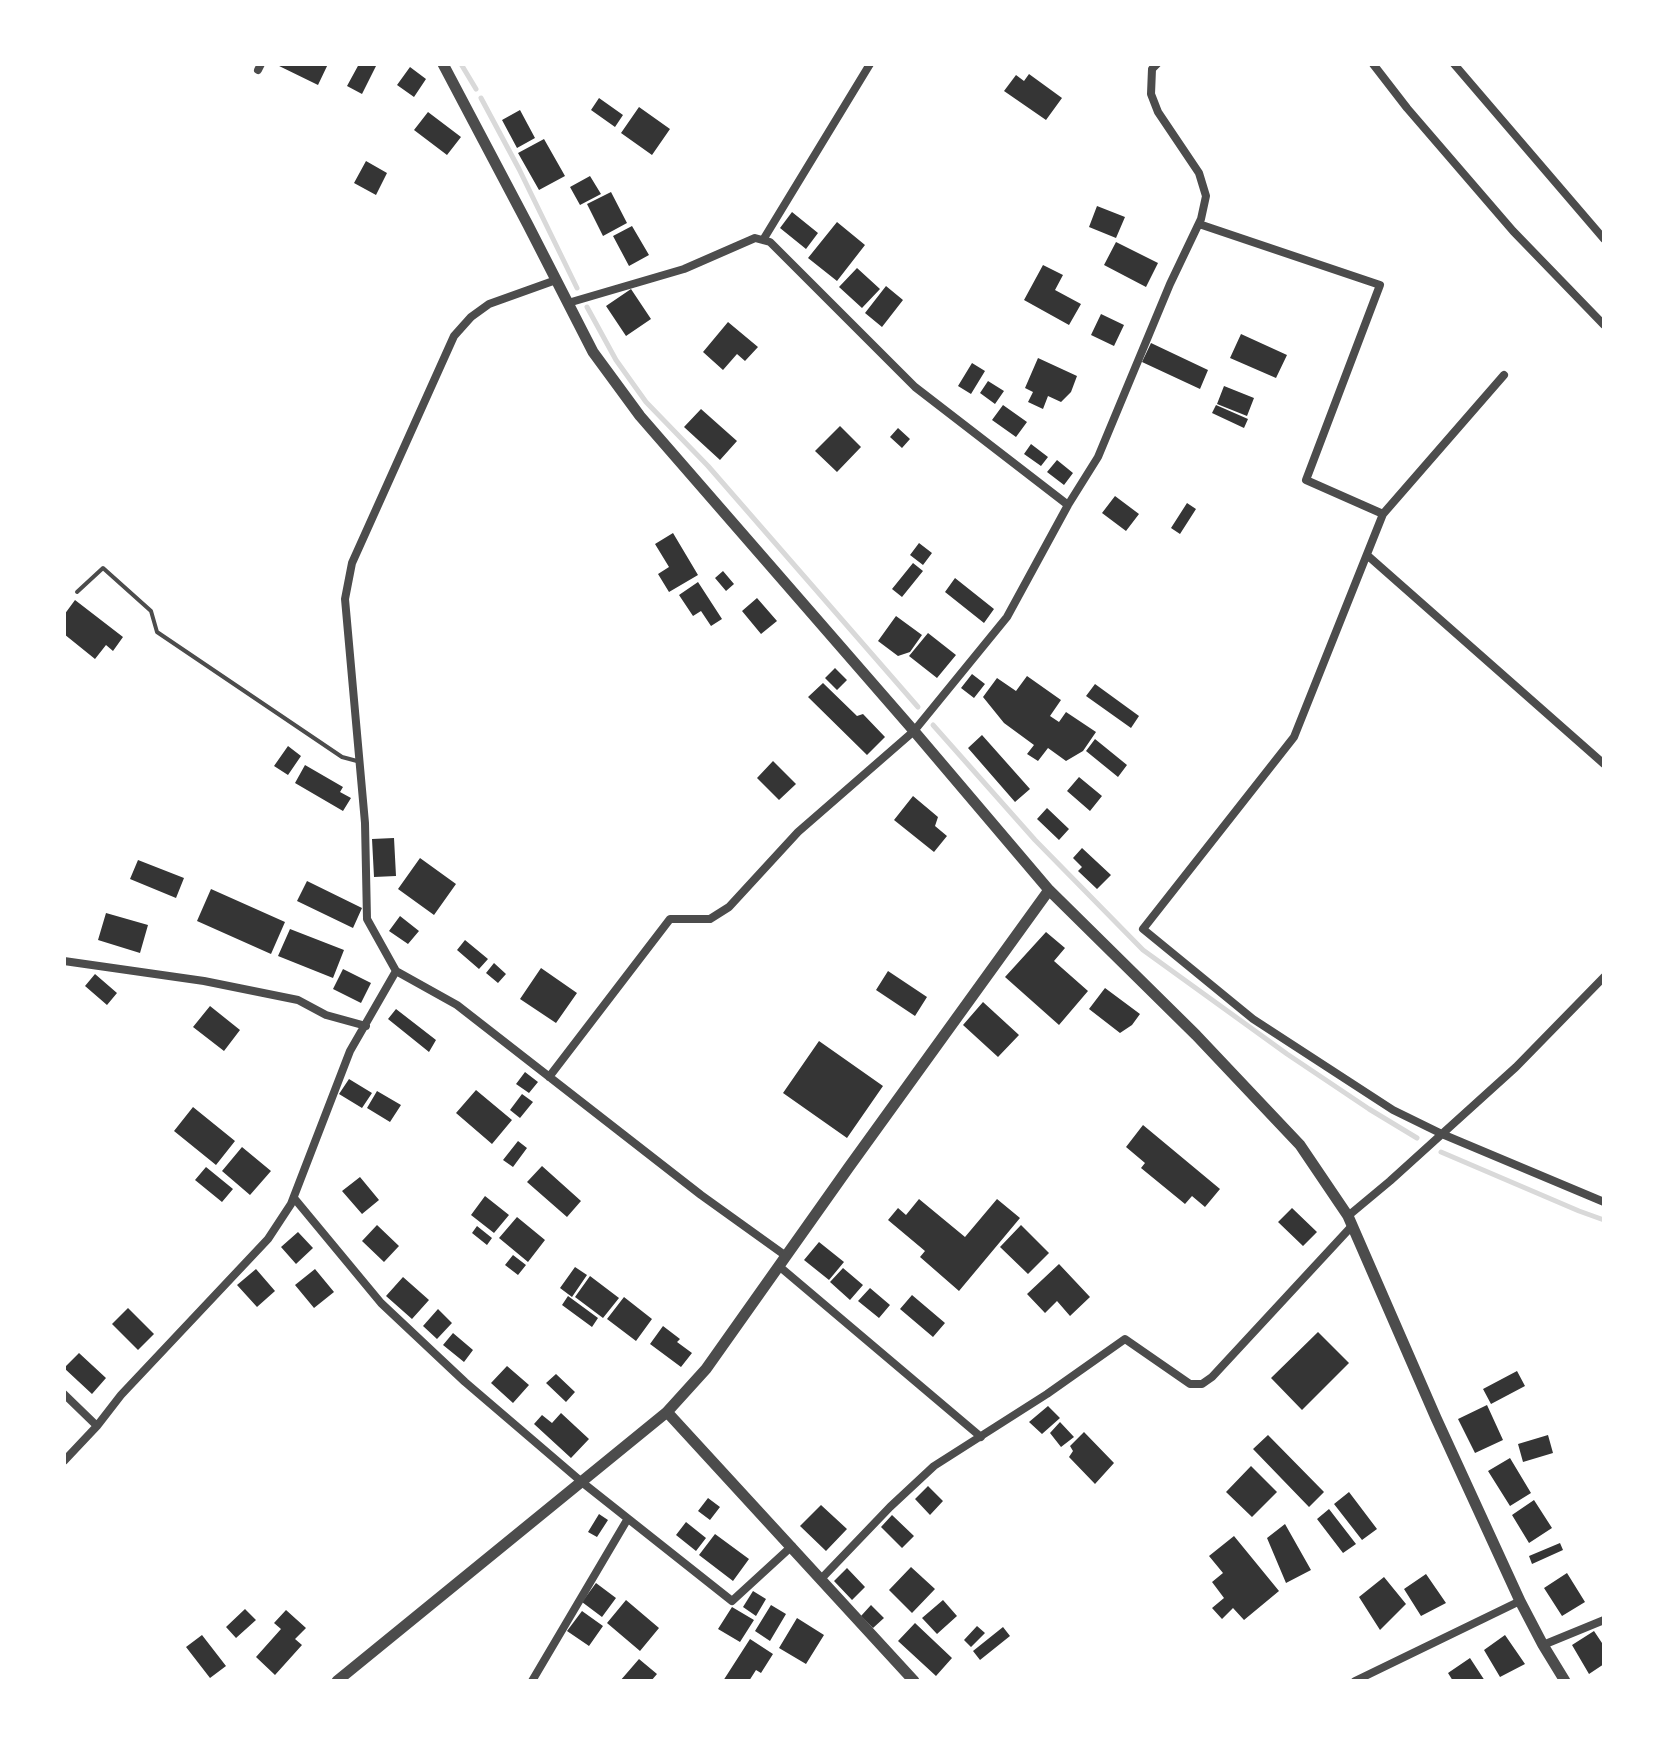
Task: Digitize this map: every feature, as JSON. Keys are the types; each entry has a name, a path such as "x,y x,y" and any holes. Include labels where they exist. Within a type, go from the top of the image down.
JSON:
{"street":[{"path":"443,64 593,352 640,416 1049,890 1196,1035 1300,1145 1349,1222 1520,1601 1565,1681"},
{"path":"763,240 870,64"},
{"path":"549,1077 670,919 710,919 729,907 798,832 914,731 1007,617 1098,457 1170,284 1199,224 1206,196 1199,173 1158,112 1151,94 1152,69 1157,64"},
{"path":"1373,64 1504,220 1604,325"},
{"path":"1454,64 1604,239"},
{"path":"1199,224 1380,285 1306,480 1383,514"},
{"path":"568,303 684,269 755,238 770,242 915,387 1068,505"},
{"path":"556,280 489,304 471,317 454,336 352,563 345,599 365,823 367,919 396,971 457,1005 701,1195 783,1262 981,1437"},
{"path":"1504,375 1383,514 1294,737 1143,929 1253,1019 1393,1110 1442,1134 1604,1202"},
{"path":"1367,555 1604,764"},
{"path":"337,1681 667,1412 706,1369 1049,890"},
{"path":"64,961 204,981 298,1000 326,1015 366,1026"},
{"path":"64,1461 121,1395 268,1239 294,1198 350,1051 396,971"},
{"path":"821,1579 934,1466 1047,1394 1125,1339 1190,1384 1202,1384 1212,1377 1349,1222 1516,1067 1604,978"},
{"path":"294,1198 381,1303 465,1382 627,1520 732,1601 792,1546"},
{"path":"64,1394 97,1426"},
{"path":"667,1412 914,1681"},
{"path":"532,1681 627,1520"},
{"path":"1355,1681 1520,1601"},
{"path":"1543,1645 1604,1620"}],"lane":[{"path":"77,592 103,568 151,611 157,632 342,757 360,762"}],"building":[{"path":"275,64 328,64 318,85"},
{"path":"359,64 377,64 362,94 347,86"},
{"path":"410,67 426,79 414,97 397,85"},
{"path":"1029,74 1062,98 1046,120 1004,91 1016,75 1024,81"},
{"path":"599,98 623,115 615,127 591,110"},
{"path":"639,107 670,129 652,155 621,133"},
{"path":"520,110 535,138 517,148 502,120"},
{"path":"428,112 461,137 447,155 414,130"},
{"path":"544,139 565,176 539,190 518,153"},
{"path":"366,161 387,173 376,195 354,183"},
{"path":"590,176 601,194 580,205 570,187"},
{"path":"611,192 627,223 603,236 587,204"},
{"path":"1097,206 1125,217 1116,238 1089,227"},
{"path":"792,212 818,233 806,249 780,228"},
{"path":"837,222 865,245 837,281 808,258"},
{"path":"632,226 649,255 629,266 613,236"},
{"path":"1116,242 1158,263 1146,287 1104,265"},
{"path":"1043,265 1063,275 1055,290 1081,304 1069,325 1024,300"},
{"path":"857,268 880,289 862,308 839,287"},
{"path":"886,286 903,300 882,327 865,313"},
{"path":"631,289 651,319 626,336 606,306"},
{"path":"1101,314 1124,325 1114,346 1091,335"},
{"path":"728,322 758,347 745,361 737,354 723,370 703,352"},
{"path":"1241,334 1287,355 1276,378 1230,358"},
{"path":"1151,343 1208,370 1200,389 1142,362"},
{"path":"1038,358 1077,376 1071,392 1061,402 1048,396 1043,409 1028,402 1033,392 1025,388"},
{"path":"972,363 985,371 971,394 958,386"},
{"path":"988,381 1004,391 995,404 980,393"},
{"path":"1224,386 1254,398 1247,416 1217,404"},
{"path":"1003,405 1027,422 1016,437 992,420"},
{"path":"1216,405 1248,419 1244,428 1212,413"},
{"path":"701,409 737,441 720,460 684,427"},
{"path":"840,426 861,447 837,472 815,451"},
{"path":"898,428 910,439 902,448 890,437"},
{"path":"1031,444 1048,457 1041,466 1024,454"},
{"path":"1057,460 1073,473 1064,485 1047,472"},
{"path":"1115,496 1139,514 1126,531 1102,513"},
{"path":"1187,503 1196,509 1180,534 1171,528"},
{"path":"673,533 698,575 669,592 658,574 669,567 655,544"},
{"path":"919,543 932,553 923,565 910,555"},
{"path":"913,563 923,571 902,597 892,589"},
{"path":"723,571 734,584 726,591 715,578"},
{"path":"955,578 994,609 984,623 945,592"},
{"path":"698,582 722,619 711,626 701,611 693,616 679,595"},
{"path":"757,598 777,621 761,634 742,611"},
{"path":"75,600 123,637 113,651 106,645 95,659 64,634 64,615"},
{"path":"896,616 922,635 910,652 898,656 878,641"},
{"path":"928,633 956,655 937,678 909,656"},
{"path":"835,668 847,680 837,690 825,678"},
{"path":"972,674 985,684 974,698 961,688"},
{"path":"1027,676 1061,700 1050,716 1059,722 1066,712 1096,732 1083,751 1066,761 1048,748 1038,761 1027,754 1034,745 1004,723 983,697 997,678 1016,691"},
{"path":"823,683 857,716 863,714 885,737 867,755 808,697"},
{"path":"1095,684 1139,716 1131,728 1086,696"},
{"path":"982,735 1030,789 1015,802 968,748"},
{"path":"1095,739 1127,765 1118,777 1086,751"},
{"path":"288,746 301,756 288,775 274,766"},
{"path":"773,761 796,784 779,800 757,778"},
{"path":"305,765 343,787 340,792 351,798 343,811 295,783"},
{"path":"1079,777 1102,796 1090,811 1067,791"},
{"path":"913,796 938,817 935,826 947,836 934,852 894,820"},
{"path":"1047,808 1069,829 1059,840 1037,819"},
{"path":"394,838 396,876 374,877 372,839"},
{"path":"1082,848 1111,875 1097,889 1078,871 1082,867 1073,858"},
{"path":"420,858 456,884 434,915 398,889"},
{"path":"138,860 184,878 176,898 130,879"},
{"path":"307,881 362,908 353,928 297,901"},
{"path":"211,889 285,922 271,954 197,921"},
{"path":"106,913 148,925 140,953 98,940"},
{"path":"400,916 419,931 408,944 389,931"},
{"path":"290,929 344,950 333,978 278,956"},
{"path":"1046,932 1065,948 1054,961 1088,991 1059,1025 1005,977"},
{"path":"465,940 488,959 479,969 457,950"},
{"path":"494,963 506,974 498,983 486,973"},
{"path":"541,968 577,993 556,1023 520,999"},
{"path":"343,969 371,983 361,1003 333,989"},
{"path":"888,971 927,997 915,1016 876,990"},
{"path":"95,974 117,993 107,1005 85,986"},
{"path":"1105,988 1140,1014 1132,1025 1120,1033 1089,1009"},
{"path":"983,1002 1019,1035 998,1057 963,1025"},
{"path":"210,1006 240,1030 224,1051 193,1027"},
{"path":"396,1009 436,1040 429,1052 388,1019"},
{"path":"819,1041 883,1086 847,1138 783,1093"},
{"path":"525,1072 538,1082 529,1093 516,1084"},
{"path":"349,1079 372,1093 362,1108 339,1094"},
{"path":"476,1090 512,1120 492,1144 456,1113"},
{"path":"377,1091 401,1105 390,1122 367,1108"},
{"path":"522,1094 533,1102 520,1118 510,1110"},
{"path":"193,1107 235,1141 216,1165 174,1131"},
{"path":"1143,1125 1220,1189 1205,1207 1192,1196 1185,1204 1141,1168 1145,1163 1126,1147"},
{"path":"518,1141 527,1148 513,1167 503,1160"},
{"path":"242,1147 271,1171 250,1195 222,1171"},
{"path":"542,1166 581,1201 567,1217 527,1182"},
{"path":"206,1167 233,1189 222,1202 195,1180"},
{"path":"360,1177 379,1200 362,1214 342,1191"},
{"path":"485,1196 509,1215 494,1233 471,1215"},
{"path":"919,1199 965,1237 997,1199 1020,1218 959,1291 920,1257 925,1251 888,1220 898,1208 906,1215"},
{"path":"1292,1208 1317,1232 1303,1246 1278,1222"},
{"path":"517,1217 545,1240 528,1262 499,1238"},
{"path":"377,1225 399,1246 384,1262 362,1241"},
{"path":"1021,1225 1049,1253 1028,1274 1000,1247"},
{"path":"477,1226 492,1238 487,1245 472,1233"},
{"path":"298,1232 313,1248 296,1264 281,1247"},
{"path":"819,1242 844,1262 829,1280 804,1260"},
{"path":"513,1255 526,1265 518,1275 505,1265"},
{"path":"1059,1264 1090,1297 1070,1316 1057,1301 1045,1313 1027,1294"},
{"path":"575,1267 587,1275 572,1297 560,1288"},
{"path":"843,1268 863,1285 850,1300 830,1282"},
{"path":"256,1269 275,1291 257,1307 237,1285"},
{"path":"315,1269 334,1292 314,1308 295,1285"},
{"path":"590,1276 619,1298 603,1318 575,1297"},
{"path":"403,1277 429,1300 412,1319 386,1296"},
{"path":"870,1288 890,1305 879,1318 858,1301"},
{"path":"912,1295 945,1323 933,1337 900,1309"},
{"path":"568,1296 598,1318 592,1327 562,1305"},
{"path":"624,1297 652,1319 636,1341 607,1319"},
{"path":"128,1308 154,1334 138,1350 112,1324"},
{"path":"438,1309 452,1323 437,1339 423,1326"},
{"path":"663,1326 692,1353 681,1367 650,1344"},
{"path":"1318,1332 1349,1363 1302,1410 1271,1378"},
{"path":"453,1333 473,1350 464,1362 443,1345"},
{"path":"79,1353 106,1378 92,1394 64,1368"},
{"path":"507,1366 529,1385 513,1403 491,1383"},
{"path":"1517,1371 1525,1386 1491,1404 1483,1389"},
{"path":"556,1374 575,1392 566,1402 546,1383"},
{"path":"1487,1405 1503,1440 1475,1453 1458,1419"},
{"path":"1048,1406 1060,1418 1042,1434 1029,1422"},
{"path":"561,1413 589,1439 571,1458 534,1424 542,1415 552,1423"},
{"path":"1060,1422 1074,1437 1061,1447 1050,1433"},
{"path":"1084,1432 1114,1463 1095,1484 1069,1457 1073,1451 1070,1446"},
{"path":"1268,1435 1324,1492 1309,1507 1253,1449"},
{"path":"1548,1435 1553,1453 1523,1462 1518,1444"},
{"path":"1510,1458 1531,1493 1510,1506 1488,1471"},
{"path":"1251,1466 1277,1492 1252,1517 1226,1492"},
{"path":"928,1486 943,1501 930,1515 915,1499"},
{"path":"1349,1492 1377,1529 1362,1540 1334,1504"},
{"path":"708,1498 720,1507 710,1520 698,1511"},
{"path":"1534,1500 1552,1528 1529,1543 1512,1515"},
{"path":"821,1505 847,1529 826,1551 800,1526"},
{"path":"1329,1509 1356,1544 1343,1553 1317,1519"},
{"path":"599,1514 608,1520 597,1537 588,1532"},
{"path":"892,1515 914,1536 902,1548 881,1527"},
{"path":"686,1522 706,1538 696,1551 676,1535"},
{"path":"1285,1524 1311,1570 1286,1583 1267,1538"},
{"path":"715,1534 749,1559 733,1581 699,1555"},
{"path":"1234,1536 1279,1591 1244,1620 1233,1608 1222,1619 1212,1608 1224,1598 1212,1582 1223,1573 1209,1556"},
{"path":"1560,1543 1563,1550 1532,1564 1529,1556"},
{"path":"911,1567 935,1589 912,1613 889,1590"},
{"path":"847,1568 865,1587 852,1600 834,1581"},
{"path":"1567,1573 1585,1602 1562,1616 1544,1588"},
{"path":"1426,1574 1446,1603 1421,1616 1404,1589"},
{"path":"1384,1577 1406,1604 1380,1630 1359,1597"},
{"path":"596,1583 616,1598 602,1617 582,1602"},
{"path":"753,1591 766,1599 756,1616 743,1607"},
{"path":"626,1600 659,1628 640,1651 607,1623"},
{"path":"943,1600 957,1616 937,1634 922,1618"},
{"path":"771,1605 786,1614 770,1641 755,1631"},
{"path":"871,1605 884,1618 873,1628 861,1616"},
{"path":"732,1607 754,1620 740,1642 718,1629"},
{"path":"245,1609 256,1620 236,1638 226,1627"},
{"path":"286,1610 306,1628 295,1639 302,1645 275,1675 256,1657 281,1629 274,1623"},
{"path":"582,1611 603,1626 589,1646 567,1631"},
{"path":"797,1618 824,1635 806,1664 779,1648"},
{"path":"915,1623 952,1658 936,1676 898,1641"},
{"path":"977,1626 985,1633 971,1647 964,1640"},
{"path":"1003,1627 1010,1636 980,1660 973,1651"},
{"path":"1594,1631 1604,1646 1604,1664 1589,1674 1572,1645"},
{"path":"202,1635 226,1666 210,1678 186,1647"},
{"path":"1505,1635 1525,1664 1500,1677 1484,1650"},
{"path":"750,1639 773,1654 761,1673 756,1670 749,1681 723,1681"},
{"path":"1470,1658 1485,1681 1453,1681 1448,1673"},
{"path":"639,1659 657,1674 651,1681 620,1681"}],"waterway":[{"path":"461,64 476,89"},
{"path":"481,98 577,288"},
{"path":"587,307 616,360 646,402 708,466 918,707"},
{"path":"933,725 1035,840 1143,950 1287,1054 1417,1138"},
{"path":"1441,1152 1604,1220"}]}
